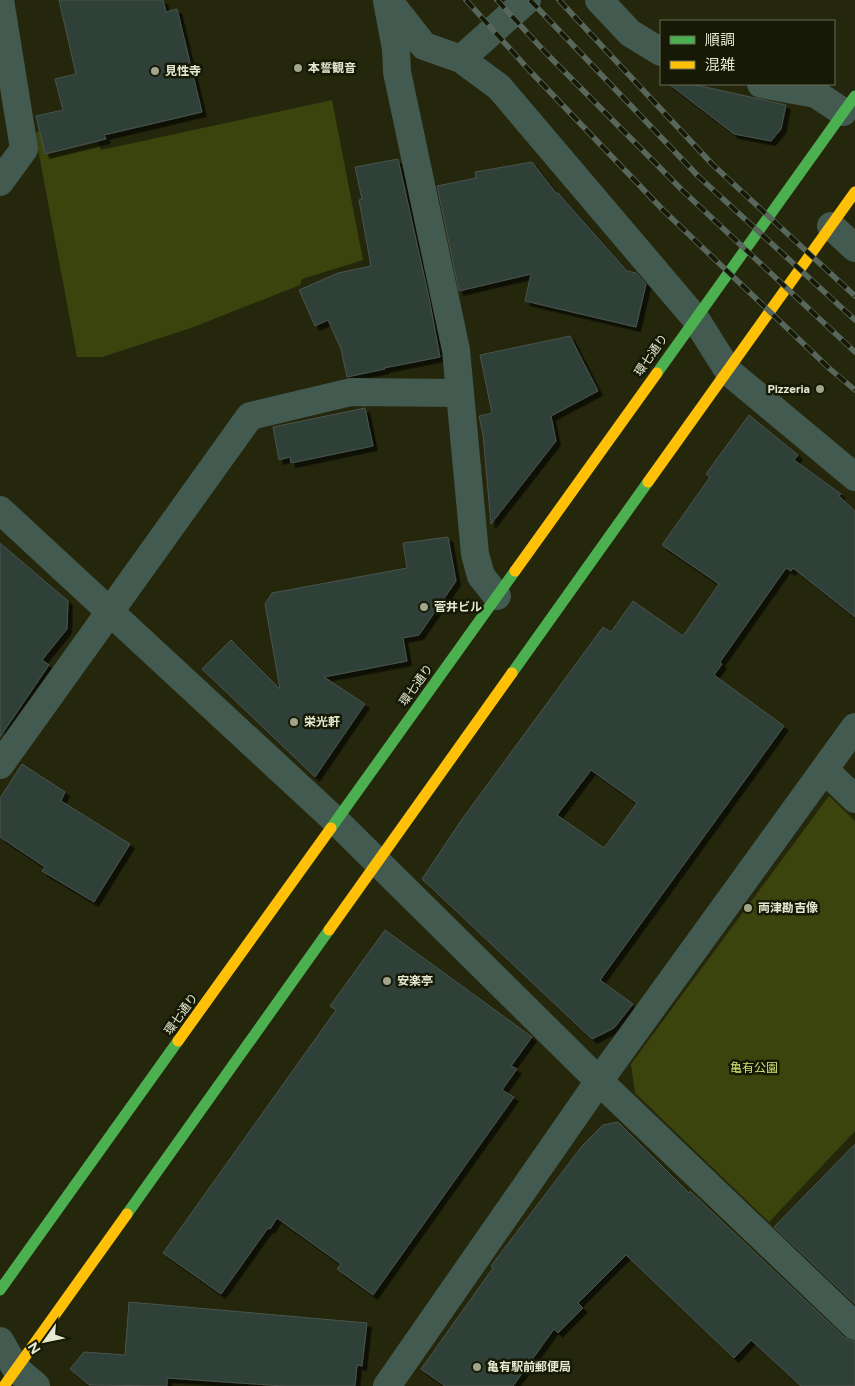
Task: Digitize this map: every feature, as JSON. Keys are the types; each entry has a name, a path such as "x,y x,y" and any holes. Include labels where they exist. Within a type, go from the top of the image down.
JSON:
{"main road":[{"name":"環七通り","path":"0,1290 849,104"},
{"path":"19,1380 378,863 729,372 855,192"}],"street":[{"path":"0,0 24,149 0,182"},
{"path":"387,0 424,46 461,59 499,87 695,318 729,372 855,477"},
{"path":"387,0 396,49 397,72 456,350 474,554 481,576 497,596"},
{"path":"461,59 527,0"},
{"path":"599,0 630,34 660,51"},
{"path":"766,85 816,94 849,104"},
{"path":"831,226 855,248"},
{"path":"0,765 250,416 351,392 460,393"},
{"path":"0,510 336,821 599,1081 855,1326"},
{"path":"387,1386 599,1081 855,727"},
{"path":"825,770 855,798"},
{"path":"0,1341 19,1380"}],"green space":[{"path":"332,100 363,260 302,279 300,285 191,328 102,357 77,357 35,133 48,126 96,136 101,150"},
{"name":"亀有公園","path":"829,796 855,821 855,1131 769,1222 635,1093 631,1064"}],"building":[{"path":"59,0 163,0 166,12 177,9 202,112 104,135 106,139 45,154 36,116 63,110 55,79 76,74"},
{"path":"670,85 696,85 786,105 781,129 771,141 734,134"},
{"path":"398,159 440,357 347,377 341,349 328,320 315,326 299,290 338,273 371,266 359,200 362,199 355,167"},
{"path":"532,162 556,193 627,271 636,273 646,284 636,327 525,301 531,274 459,291 437,186 476,178 475,172"},
{"path":"570,336 598,391 551,416 556,441 491,524 483,435 479,416 492,413 480,355"},
{"path":"365,408 373,446 291,463 290,457 279,460 273,427"},
{"path":"749,415 798,455 794,460 841,494 839,496 855,511 855,617 793,568 791,571 786,568 720,662 722,664 714,675 784,726 600,980 633,1004 614,1028 592,1039 422,879 460,822 603,627 611,632 633,601 683,636 719,584 662,545 710,477 706,474","holes":["591,770 637,803 604,848 557,815"]},
{"path":"448,537 456,581 419,635 403,638 407,661 324,677 365,704 315,777 202,669 231,640 280,689 265,604 272,593 407,568 403,543"},
{"path":"0,543 68,601 67,629 42,660 49,665 0,737"},
{"path":"22,764 65,792 61,801 130,844 94,902 42,871 45,867 0,837 0,798"},
{"path":"385,930 532,1037 511,1066 517,1069 502,1090 514,1097 373,1295 337,1269 341,1264 277,1218 221,1294 163,1253 336,1010 330,1006"},
{"path":"618,1122 689,1193 690,1191 844,1337 855,1341 855,1386 801,1386 751,1340 734,1358 626,1255 578,1303 583,1308 558,1333 554,1329 513,1386 445,1386 421,1369 493,1268 491,1266 582,1146 603,1125"},
{"path":"855,1144 855,1304 774,1227"},
{"path":"129,1302 367,1323 362,1366 357,1365 355,1386 283,1386 167,1378 167,1386 89,1385 70,1369 84,1352 125,1355"}],"railway":[{"path":"466,0 529,70 663,210 830,369 855,390"},
{"path":"497,0 545,52 682,190 855,352"},
{"path":"530,0 698,176 855,320"},
{"path":"559,0 713,165 855,296"}],"traffic: fast":[{"path":"657,373 855,96"},
{"path":"512,673 648,482"},
{"path":"331,828 515,571"},
{"path":"127,1214 329,930"},
{"path":"0,1290 178,1041"}],"traffic: slow":[{"path":"648,482 855,192"},
{"path":"515,571 657,373"},
{"path":"329,930 512,673"},
{"path":"178,1041 331,828"},
{"path":"4,1386 127,1214"}],"place":[{"name":"本誓観音","path":"298,68"},
{"name":"見性寺","path":"155,71"},
{"name":"Pizzeria","path":"820,389"},
{"name":"菅井ビル","path":"424,607"},
{"name":"栄光軒","path":"294,722"},
{"name":"両津勘吉像","path":"748,908"},
{"name":"安楽亭","path":"387,981"},
{"name":"亀有駅前郵便局","path":"477,1367"}]}
